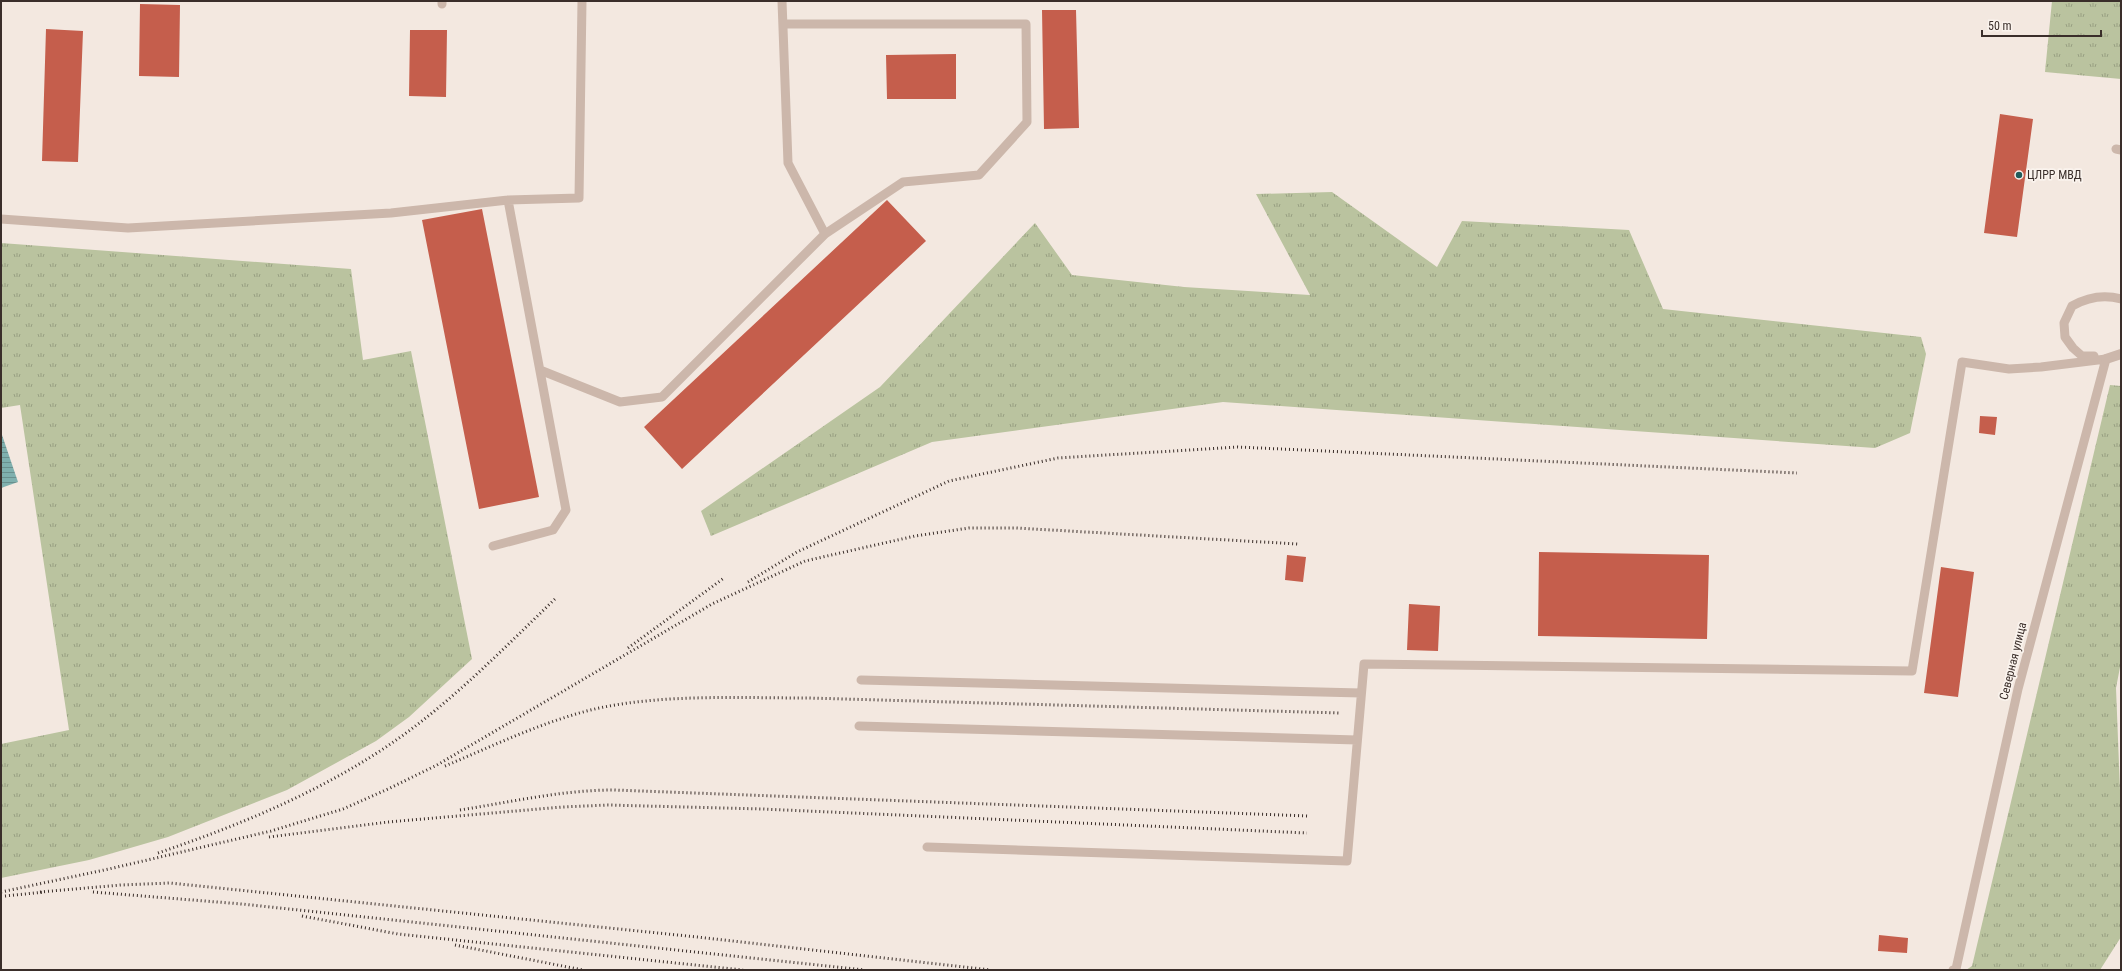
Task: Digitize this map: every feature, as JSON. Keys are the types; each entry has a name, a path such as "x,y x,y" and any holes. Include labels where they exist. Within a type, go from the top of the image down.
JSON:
{"street":[{"path":"2106,358 2121,354"}],"lane":[{"path":"1,220 128,228 391,213 508,200 579,198 582,1"},
{"path":"782,1 788,163 825,234"},
{"path":"540,370 620,402 662,397 825,234 903,182 979,175 1027,122 1026,24 783,24"},
{"path":"494,546 553,530 566,510 508,200"},
{"path":"2106,358 2082,356 2073,348 2065,337 2064,323 2072,306 2085,299 2098,296 2121,299"},
{"path":"927,847 1347,861 1364,664 1912,671 1962,362 2009,369 2041,367 2106,358"},
{"name":"Северная улица","path":"1953,970 1956,968 2018,689 2106,358"},
{"path":"861,680 1361,693"},
{"path":"859,726 1357,740"}],"green space":[{"path":"2052,1 2121,1 2121,79 2045,72"},
{"path":"1332,192 1437,267 1462,221 1629,230 1663,309 1921,337 1926,354 1910,433 1875,448 1223,402 932,442 711,536 701,511 880,387 1035,223 1072,275 1184,287 1310,295 1256,194"},
{"path":"1,243 351,269 363,360 411,351 472,659 409,717 376,741 287,790 168,837 89,860 1,878 1,744 69,730 20,405 1,408"},
{"path":"2110,385 2121,386 2121,662 2116,688 2121,816 2121,937 2100,970 1966,970 1972,966"}],"water":[{"path":"1,432 18,482 1,488"}],"building":[{"path":"140,4 180,5 179,77 139,76"},
{"path":"1042,10 1076,10 1079,128 1044,129"},
{"path":"46,29 83,31 78,162 42,161"},
{"path":"410,30 447,30 446,97 409,96"},
{"path":"956,54 956,99 887,99 886,55"},
{"path":"2000,114 2033,119 2017,237 1984,233"},
{"path":"887,200 926,241 682,469 644,427"},
{"path":"482,209 539,497 479,509 422,220"},
{"path":"1980,416 1997,417 1995,435 1979,433"},
{"path":"1539,552 1709,555 1707,639 1538,636"},
{"path":"1287,555 1306,557 1303,582 1285,580"},
{"path":"1941,567 1974,572 1958,697 1924,693"},
{"path":"1409,604 1440,606 1438,651 1407,650"},
{"path":"1879,935 1908,938 1907,953 1878,951"}],"railway":[{"path":"748,582 797,552 949,481 1058,458 1238,447 1797,473"},
{"path":"1,892 109,869 271,831 343,809 437,765 712,604 805,561 915,536 969,528 1016,528 1298,544"},
{"path":"628,648 724,578"},
{"path":"158,853 217,832 274,808 329,781 383,749 407,733 473,678 556,598"},
{"path":"445,766 540,726 579,713 624,704 677,699 730,697 809,698 1340,713"},
{"path":"460,810 556,794 614,790 1309,816"},
{"path":"269,837 388,822 562,807 608,805 762,809 1307,833"},
{"path":"40,892 121,885 170,883 697,937 991,970"},
{"path":"5,896 45,892"},
{"path":"93,892 242,904 865,970"},
{"path":"302,916 398,934 743,970"},
{"path":"455,945 583,970"}],"place":[{"name":"ЦЛРР МВД","path":"2019,175"}]}
